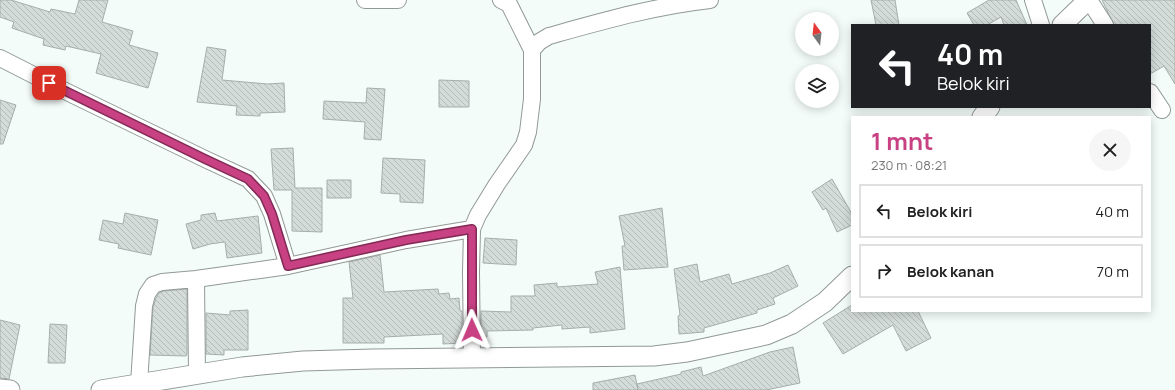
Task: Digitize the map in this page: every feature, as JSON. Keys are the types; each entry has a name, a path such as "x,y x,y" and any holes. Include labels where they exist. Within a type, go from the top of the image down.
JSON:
{"street":[{"path":"365,0 398,0"},
{"path":"472,358 472,229 478,215 497,184 524,145 528,132 532,99 532,50 509,4 501,0"},
{"path":"532,50 539,42 549,36 619,16 681,3 710,0"},
{"path":"1033,0 1041,24"},
{"path":"1063,24 1088,0 1105,24"},
{"path":"0,58 248,179 264,196 272,214 288,266"},
{"path":"1151,94 1162,110"},
{"path":"983,116 989,108"},
{"path":"139,384 144,306 147,294 153,285 162,282 196,279 288,266 406,240 472,229"},
{"path":"101,390 242,367 303,361 654,356 687,352 766,335 792,324 825,302 851,277"},
{"path":"196,279 197,375"},
{"path":"0,389 10,390"}],"building":[{"path":"0,0 11,0 50,12 51,9 75,14 79,0 108,0 102,22 133,31 129,45 158,53 148,88 96,73 101,54 66,46 65,50 43,45 44,39 12,28 14,22 0,17"},
{"path":"871,0 895,0 899,24 876,24"},
{"path":"989,0 1016,0 1027,24 1004,24 1001,17 989,24 973,24 967,13"},
{"path":"1102,0 1175,0 1175,84 1164,66 1151,73 1151,24 1114,24"},
{"path":"207,47 226,50 222,80 267,84 284,83 285,112 260,113 260,116 236,115 237,106 197,102"},
{"path":"439,80 469,81 469,107 439,107"},
{"path":"367,88 385,89 381,140 364,139 365,122 323,119 324,101 366,103"},
{"path":"0,100 16,105 3,144 0,144"},
{"path":"293,148 295,188 322,188 322,232 292,231 292,190 274,190 271,149"},
{"path":"383,158 425,160 423,203 400,202 400,194 381,193"},
{"path":"832,179 851,212 851,225 837,232 826,208 823,210 812,192"},
{"path":"327,180 351,180 351,198 327,198"},
{"path":"662,208 668,267 624,270 622,246 625,246 619,216"},
{"path":"125,213 158,220 151,255 118,248 119,244 99,240 103,220 123,224"},
{"path":"215,213 217,221 258,216 262,253 227,258 225,242 210,244 193,249 186,224 201,220 201,215"},
{"path":"485,238 517,240 516,265 483,263"},
{"path":"380,255 384,292 438,289 439,294 449,293 450,299 459,298 460,311 462,311 462,343 443,344 443,334 384,337 384,343 343,343 343,298 353,298 349,262"},
{"path":"697,264 700,282 729,274 732,284 770,273 788,265 798,286 773,298 775,304 757,310 757,313 704,328 704,332 679,334 678,316 680,315 674,269"},
{"path":"620,267 625,329 590,333 590,327 562,329 562,325 533,328 533,330 487,331 487,337 481,337 481,311 511,312 511,296 535,296 534,285 557,283 557,287 598,284 595,272"},
{"path":"187,289 186,356 150,355 153,307 156,298 159,293 164,291"},
{"path":"851,306 851,312 918,312 931,338 906,351 893,325 843,354 823,323"},
{"path":"248,310 248,350 224,350 224,355 206,354 206,313 230,315 230,311"},
{"path":"0,320 20,325 9,379 0,378"},
{"path":"50,324 67,325 65,363 48,363"},
{"path":"793,347 800,383 766,390 638,390 637,384 681,374 681,372 701,367 703,376 770,352"},
{"path":"635,375 638,390 593,390 593,383"}],"route":[{"path":"49,83 248,179 264,196 272,214 288,266 366,248 472,229 472,330"}]}
